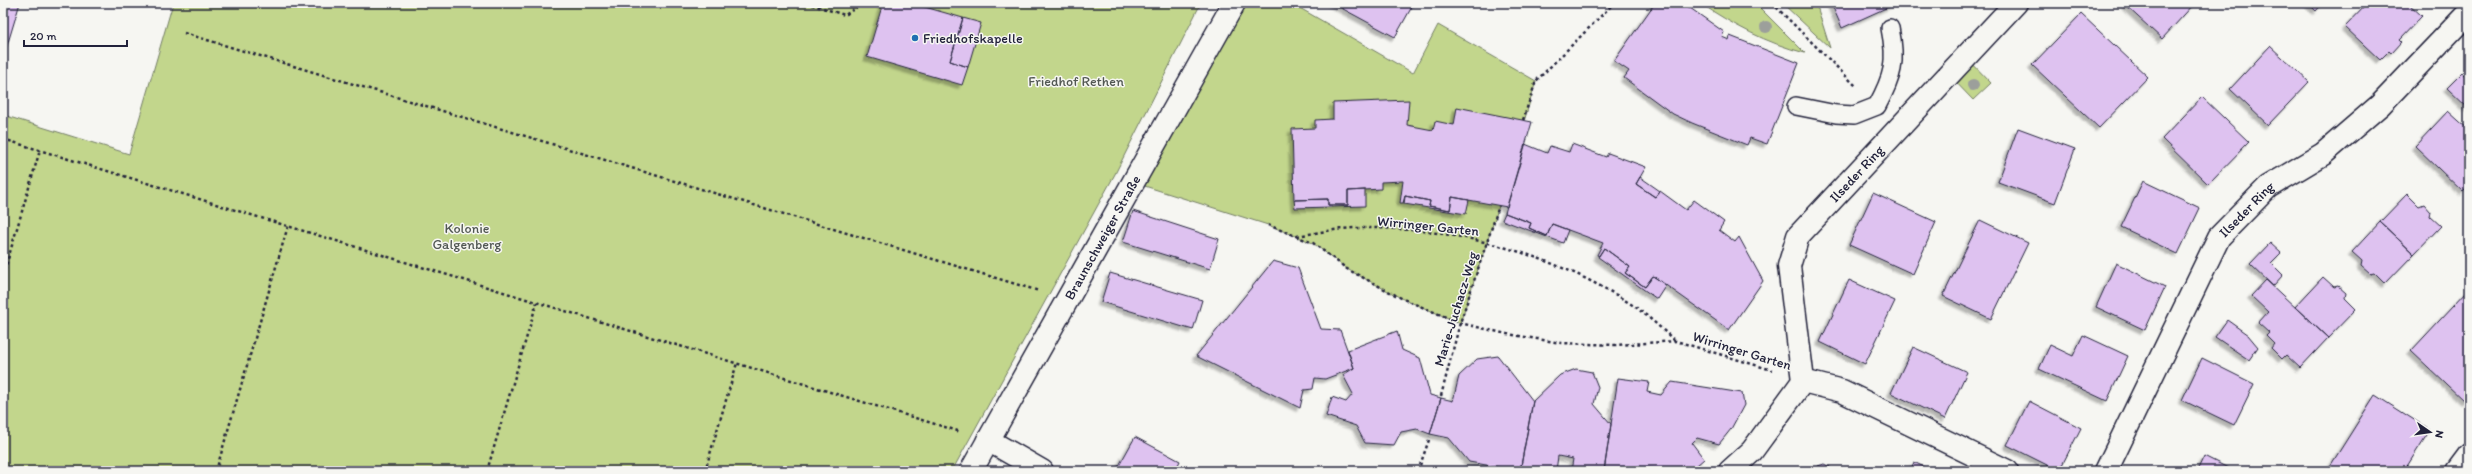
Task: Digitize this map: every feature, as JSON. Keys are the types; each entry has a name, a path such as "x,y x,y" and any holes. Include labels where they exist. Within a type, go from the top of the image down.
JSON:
{"street":[{"name":"Braunschweiger Straße","path":"970,471 1234,3"},
{"name":"Ilseder Ring","path":"1803,381 1789,266 1798,236 2016,3"},
{"name":"Ilseder Ring","path":"2106,471 2219,237 2268,187 2323,154 2380,105 2469,12"},
{"path":"1730,471 1752,451 1803,381 1842,391 2007,471"},
{"path":"988,440 1042,471"},
{"path":"2457,471 2469,455"}],"lane":[{"path":"1796,106 1836,114 1854,115 1877,106 1890,82 1895,52 1890,28"}],"path":[{"path":"806,3 845,15 863,3"},
{"path":"1523,120 1536,81 1614,3"},
{"path":"1772,3 1877,106"},
{"path":"184,33 1067,299"},
{"path":"3,139 988,440"},
{"path":"3,276 40,150"},
{"name":"Marie-Juchacz-Weg","path":"1441,396 1460,323 1499,206"},
{"name":"Wirringer Garten","path":"1268,225 1313,243 1347,269 1403,299 1460,323 1507,334 1561,343 1616,345 1676,341 1754,363 1803,381"},
{"path":"216,471 288,226"},
{"name":"Wirringer Garten","path":"1295,236 1354,228 1461,236 1487,242 1560,265 1635,306 1676,341"},
{"path":"487,471 538,302"},
{"path":"705,471 737,363"},
{"path":"1418,471 1430,437"},
{"path":"3,469 9,471"}],"green space":[{"name":"Kolonie Galgenberg","path":"173,3 1201,3 1115,174 952,471 3,471 3,115 129,154"},
{"path":"1234,3 1291,3 1413,73 1438,25 1536,81 1499,206 1460,323 1403,299 1347,269 1313,243 1268,225 1132,182"},
{"path":"1700,3 1755,3 1805,53 1763,39 1725,19"},
{"path":"1782,3 1816,3 1830,48"},
{"path":"1967,58 1991,83 1973,100 1949,75"}],"building":[{"path":"3,3 20,3 3,59"},
{"name":"Friedhofskapelle","path":"883,3 911,3 963,18 950,61 968,67 962,85 867,57"},
{"path":"1332,3 1414,3 1395,37"},
{"path":"1655,3 1683,3 1724,32 1722,37 1729,40 1730,36 1799,63 1767,144 1750,138 1747,145 1692,123 1673,114 1624,78 1629,71 1614,61"},
{"path":"1831,3 1897,3 1842,28"},
{"path":"2127,3 2195,3 2162,39 2125,5"},
{"path":"2308,3 2323,3 2316,11"},
{"path":"2368,3 2408,3 2422,16 2399,40 2401,42 2391,53 2389,51 2380,60 2345,27"},
{"path":"2081,14 2148,77 2099,128 2032,65"},
{"path":"963,18 981,23 968,67 950,61"},
{"path":"2270,46 2309,82 2268,125 2230,89"},
{"path":"2462,73 2469,80 2469,109 2447,88"},
{"path":"2202,97 2249,142 2208,184 2162,139"},
{"path":"1409,100 1407,125 1433,130 1435,121 1454,125 1457,107 1532,122 1507,207 1452,197 1450,210 1429,206 1430,201 1405,196 1403,203 1400,203 1403,181 1381,182 1381,189 1348,191 1348,205 1328,205 1328,199 1294,200 1292,129 1315,128 1315,120 1333,119 1333,103"},
{"path":"2448,111 2469,130 2469,186 2463,192 2415,146"},
{"path":"2018,128 2075,149 2055,203 1998,182"},
{"path":"1525,144 1547,153 1550,146 1569,152 1572,144 1606,157 1608,153 1646,167 1636,184 1655,197 1660,191 1686,210 1694,200 1724,222 1719,230 1735,242 1739,237 1763,281 1729,330 1653,276 1645,287 1625,273 1630,267 1604,248 1599,256 1597,255 1603,243 1552,224 1547,236 1529,228 1531,223 1505,213"},
{"path":"1640,177 1660,191 1655,197 1636,184"},
{"path":"2143,181 2200,208 2178,254 2121,227"},
{"path":"1365,190 1365,206 1295,208 1294,200 1328,199 1328,205 1348,205 1348,191"},
{"path":"1873,193 1936,222 1913,274 1849,245"},
{"path":"2407,194 2419,206 2424,204 2431,212 2430,216 2441,226 2414,254 2380,222"},
{"path":"1405,196 1430,201 1429,206 1450,210 1452,197 1469,200 1466,214 1404,204"},
{"path":"1133,211 1219,239 1210,269 1123,242"},
{"path":"1505,213 1531,223 1529,228 1547,236 1552,224 1568,230 1563,243 1502,220"},
{"path":"1980,220 2028,243 1991,319 1943,296"},
{"path":"2380,222 2414,254 2385,284 2374,273 2370,274 2361,266 2362,261 2352,252"},
{"path":"2270,243 2281,253 2271,263 2283,275 2273,286 2250,264"},
{"path":"1604,248 1630,267 1625,273 1645,287 1653,276 1666,285 1657,299 1598,257"},
{"path":"1273,261 1298,268 1321,329 1340,330 1354,368 1325,379 1315,378 1313,389 1304,390 1300,408 1196,356"},
{"path":"2116,263 2165,287 2145,330 2096,307"},
{"path":"1110,273 1202,300 1193,330 1101,302"},
{"path":"2323,277 2334,287 2338,286 2346,293 2345,298 2356,309 2328,338 2295,307"},
{"path":"1849,280 1895,301 1865,364 1820,342"},
{"path":"2266,280 2328,338 2300,368 2286,355 2282,359 2271,348 2274,344 2266,336 2269,333 2258,323 2268,312 2251,296"},
{"path":"2467,291 2469,293 2469,395 2464,401 2411,351"},
{"path":"2227,320 2248,335 2258,347 2249,360 2215,337"},
{"path":"1397,331 1402,350 1420,358 1430,395 1441,398 1430,434 1417,429 1401,432 1394,445 1365,443 1356,426 1326,416 1332,397 1346,402 1353,394 1343,375 1354,368 1348,350"},
{"path":"2083,335 2128,356 2107,401 2039,369 2050,345 2073,356"},
{"path":"1913,347 1967,372 1945,419 1891,393"},
{"path":"1498,356 1533,401 1520,471 1469,462 1449,438 1430,434 1441,398 1453,401 1459,376 1477,359"},
{"path":"2202,358 2254,384 2234,425 2182,400"},
{"path":"1576,369 1592,372 1598,387 1594,404 1611,424 1604,471 1571,471 1573,459 1558,456 1556,471 1520,471 1533,401 1560,375"},
{"path":"1618,378 1649,382 1647,392 1661,395 1672,382 1742,393 1744,405 1731,429 1719,444 1697,438 1692,443 1704,459 1690,471 1635,467 1634,471 1604,471"},
{"path":"2375,395 2430,430 2404,471 2327,471"},
{"path":"2029,401 2081,428 2059,471 2007,445"},
{"path":"1135,437 1180,461 1175,471 1116,471"},
{"path":"2204,456 2234,471 2197,471"},
{"path":"1914,462 1932,471 1910,471"},
{"path":"1824,464 1830,467 1832,471 1815,471 1818,466"}],"place":[{"name":"Friedhofskapelle","path":"915,38"}],"park label":[{"name":"Friedhof Rethen","path":"1076,81"}]}
